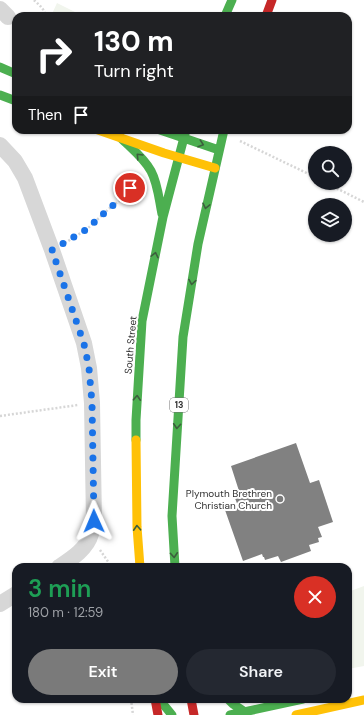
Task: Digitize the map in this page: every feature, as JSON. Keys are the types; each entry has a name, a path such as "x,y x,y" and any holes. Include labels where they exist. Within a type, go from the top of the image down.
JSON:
{"main road":[{"path":"227,12 232,0"},
{"path":"268,12 272,0"},
{"path":"0,68 12,72"},
{"path":"0,95 12,100"},
{"path":"110,134 215,168"},
{"path":"185,134 219,150"},
{"name":"South Street","path":"140,563 137,527 136,420 142,321 163,217 185,134"},
{"name":"13","path":"175,563 172,516 183,337 198,244 223,134"},
{"path":"121,138 146,164 150,171 163,217"},
{"path":"352,703 364,700"},
{"path":"156,703 158,715"},
{"path":"162,703 172,715"},
{"path":"192,703 194,715"},
{"path":"233,703 245,712"},
{"path":"230,715 285,703"},
{"path":"296,715 317,708 333,707 351,703"}],"street":[{"path":"0,145 15,161 24,178 52,250 84,344 89,368 92,403 94,521 92,534 88,541 79,552 65,563"},
{"path":"0,604 12,596"}],"path":[{"path":"34,0 45,12"},
{"path":"242,141 308,174"},
{"path":"52,250 87,229 112,206 125,197 141,168 146,164"},
{"path":"340,190 364,202"},
{"path":"0,416 92,403"},
{"path":"88,541 99,549 109,563"},
{"path":"132,703 133,715"}],"shaded area":[{"path":"57,3 75,12 53,12"},
{"path":"364,586 364,666 352,668 352,590"}],"building":[{"name":"Plymouth Brethren Christian Church","path":"296,443 310,483 319,480 333,522 318,527 322,537 318,538 319,542 309,545 311,551 281,562 278,556 265,560 262,554 243,561 225,510 238,506 233,493 239,491 231,466"}],"traffic: fast":[{"path":"227,12 232,0"},
{"path":"0,67 12,72"},
{"path":"0,95 12,100"},
{"path":"172,134 219,150"},
{"path":"136,440 142,321 163,217 185,134"},
{"path":"175,563 172,516 183,337 198,244 223,134"},
{"path":"121,138 141,157 151,171 157,187 162,214"},
{"path":"162,703 172,715"},
{"path":"232,703 245,712"},
{"path":"230,715 285,703"}],"traffic: slow":[{"path":"109,134 164,153 215,168"},
{"path":"136,440 137,527 140,563"},
{"path":"352,703 364,700"},
{"path":"296,715 350,703"}],"traffic: jam":[{"path":"268,12 272,0"},
{"path":"156,703 158,715"},
{"path":"192,703 194,715"}],"place":[{"name":"Plymouth Brethren Christian Church","path":"280,499"}],"route":[{"path":"94,521 92,403 89,368 84,344 52,250 87,229 112,206 125,197 130,188"}]}
